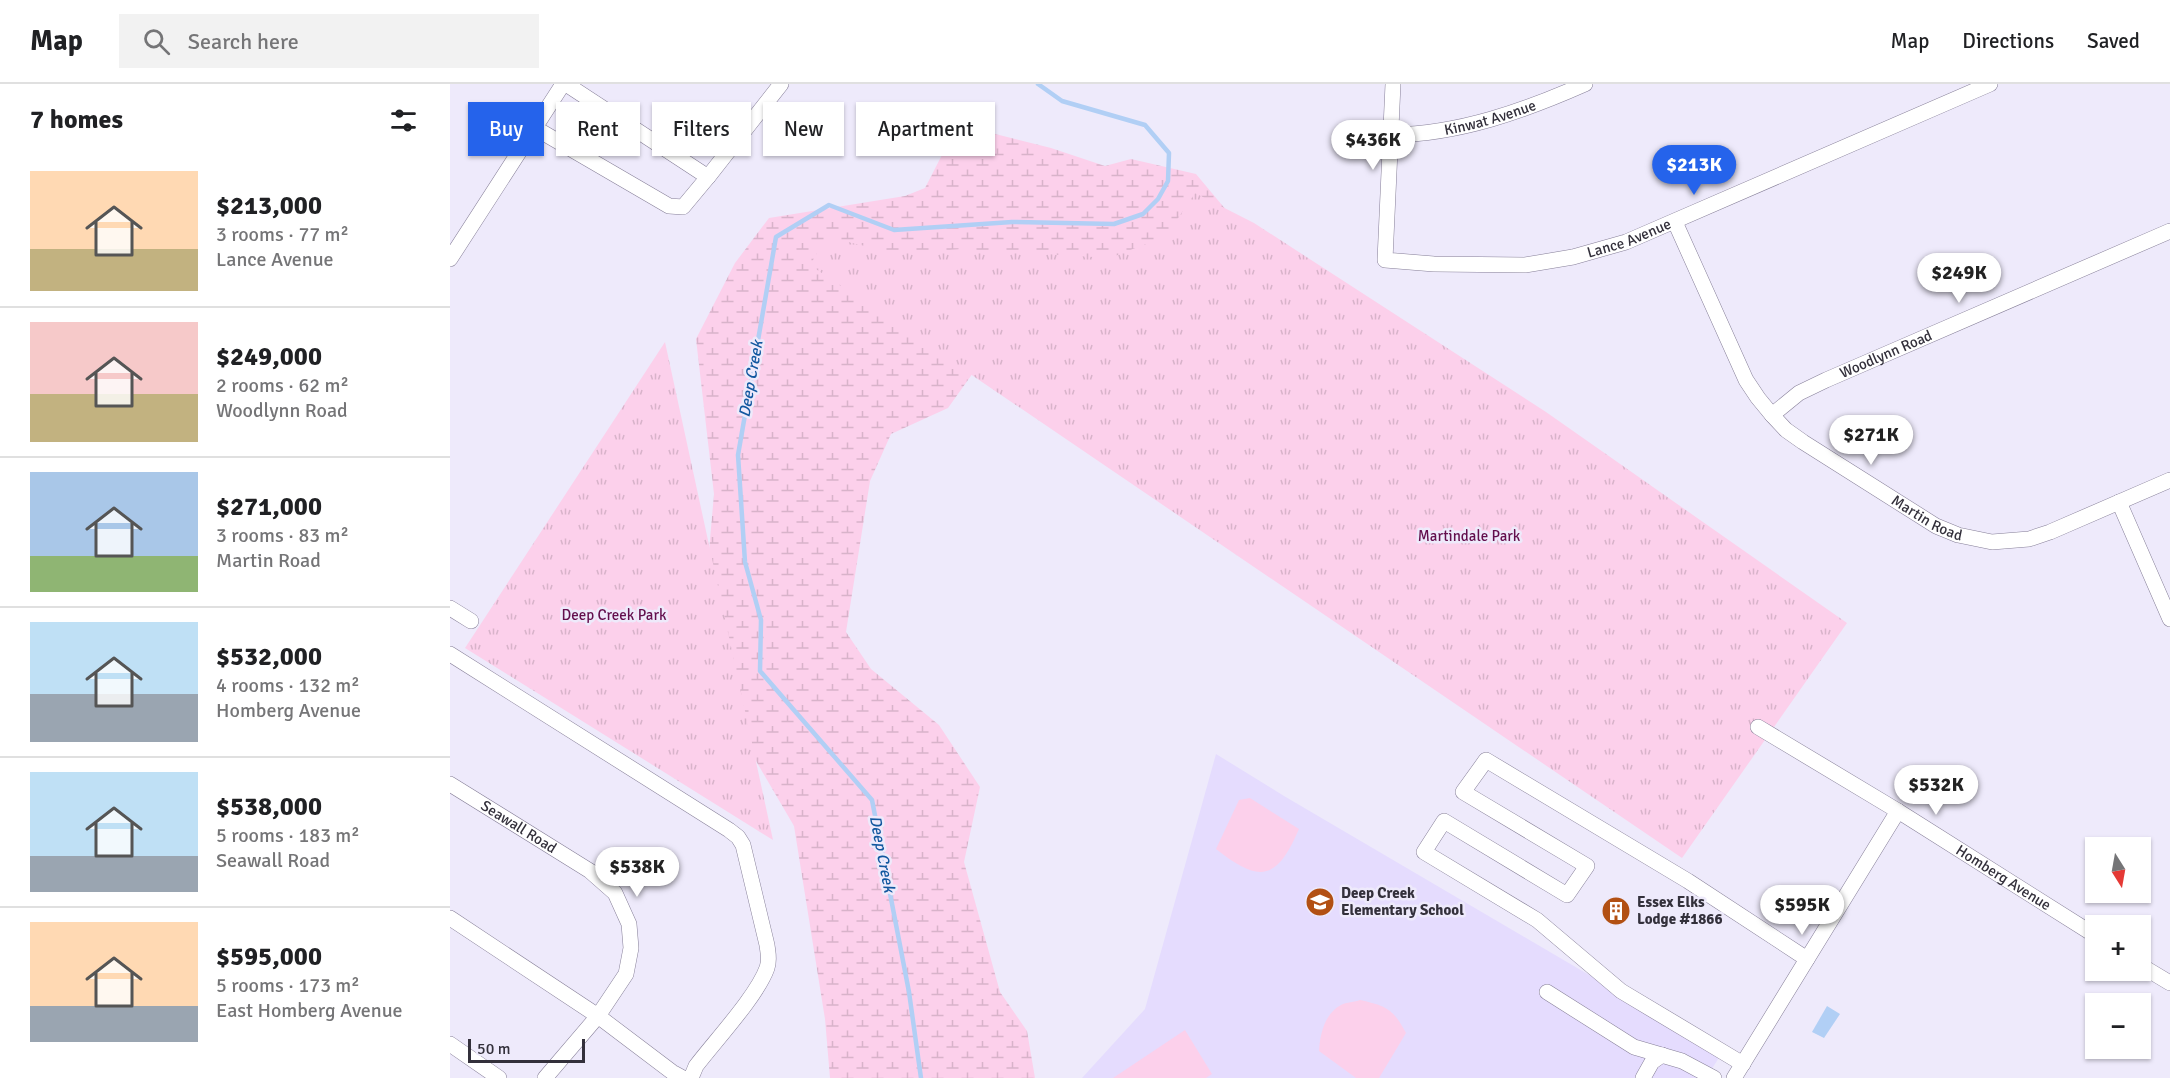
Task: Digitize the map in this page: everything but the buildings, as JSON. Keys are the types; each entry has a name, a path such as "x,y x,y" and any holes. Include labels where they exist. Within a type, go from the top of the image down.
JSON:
{"street":[{"path":"544,114 564,84 708,177"},
{"path":"544,133 669,206 683,207 781,84"},
{"path":"1392,135 1394,84"},
{"name":"Kinwat Avenue","path":"1392,135 1440,131 1486,121 1551,99 1585,84"},
{"name":"Lance Avenue","path":"1392,135 1385,260 1434,264 1525,265 1597,252 1675,222 1990,84"},
{"path":"450,259 517,156"},
{"name":"Martin Road","path":"1675,222 1735,358 1758,398 1772,415 1786,430 1803,442 1936,526 1974,539 1992,542 2029,539 2058,529 2170,480"},
{"name":"Woodlynn Road","path":"1772,415 1799,393 1826,380 2170,231"},
{"path":"2119,502 2170,619"},
{"path":"450,608 471,621"},
{"path":"450,654 729,830 738,837 743,845 767,945 769,957 767,967 752,995 696,1066 691,1078"},
{"name":"Homberg Avenue","path":"1758,727 2085,929"},
{"path":"1743,1064 1621,991 1537,920 1424,852 1444,821 1567,895 1587,866 1463,792 1486,760 1688,881 1807,959"},
{"name":"Seawall Road","path":"450,784 590,871 615,893 629,924 630,960 626,974 598,1016 545,1078"},
{"path":"1734,1078 1898,812"},
{"path":"450,918 598,1016 683,1078"},
{"path":"2151,971 2170,983"},
{"path":"1547,992 1634,1047 1662,1055 1684,1071 1714,1078"},
{"path":"450,1044 500,1078"},
{"path":"1643,1078 1652,1062 1662,1055"}],"shaded area":[{"name":"Deep Creek Elementary School","path":"1216,754 1722,1053 1706,1078 1082,1078 1145,1009"}],"green space":[{"path":"995,134 1051,148 1105,166 1131,159 1196,174 1247,235 1010,321 948,408 891,434 870,481 846,632 871,669 939,725 980,787 964,862 1000,992 1027,1031 1035,1078 830,1078 825,1019 794,826 749,749 701,642 714,494 696,339 735,263 769,218 905,196 925,188 941,156 995,156"},
{"name":"Martindale Park","path":"1195,193 1254,223 1546,412 1847,623 1682,858 810,265 825,240 848,242 899,254 962,249 1110,258 1166,236"},
{"name":"Deep Creek Park","path":"665,342 773,840 465,648"},
{"path":"1250,798 1299,829 1283,859 1275,867 1266,871 1256,872 1244,868 1216,849 1239,800"},
{"path":"1360,1000 1377,1004 1388,1010 1406,1033 1379,1078 1356,1078 1319,1051 1322,1032 1327,1019 1335,1009 1343,1004"},
{"path":"1185,1030 1212,1074 1206,1078 1113,1078"}],"water":[{"path":"1827,1006 1840,1014 1824,1038 1812,1032"}],"waterway":[{"name":"Deep Creek","path":"921,1078 909,992 872,800 760,671 761,620 745,562 738,455 776,237 829,205 894,230 1012,222 1114,224 1143,214 1158,199 1168,181 1169,153 1145,125 1062,101 1038,84"}],"place":[{"name":"Deep Creek Elementary School","path":"1320,902"},
{"name":"Essex Elks Lodge #1866","path":"1616,911"}]}
